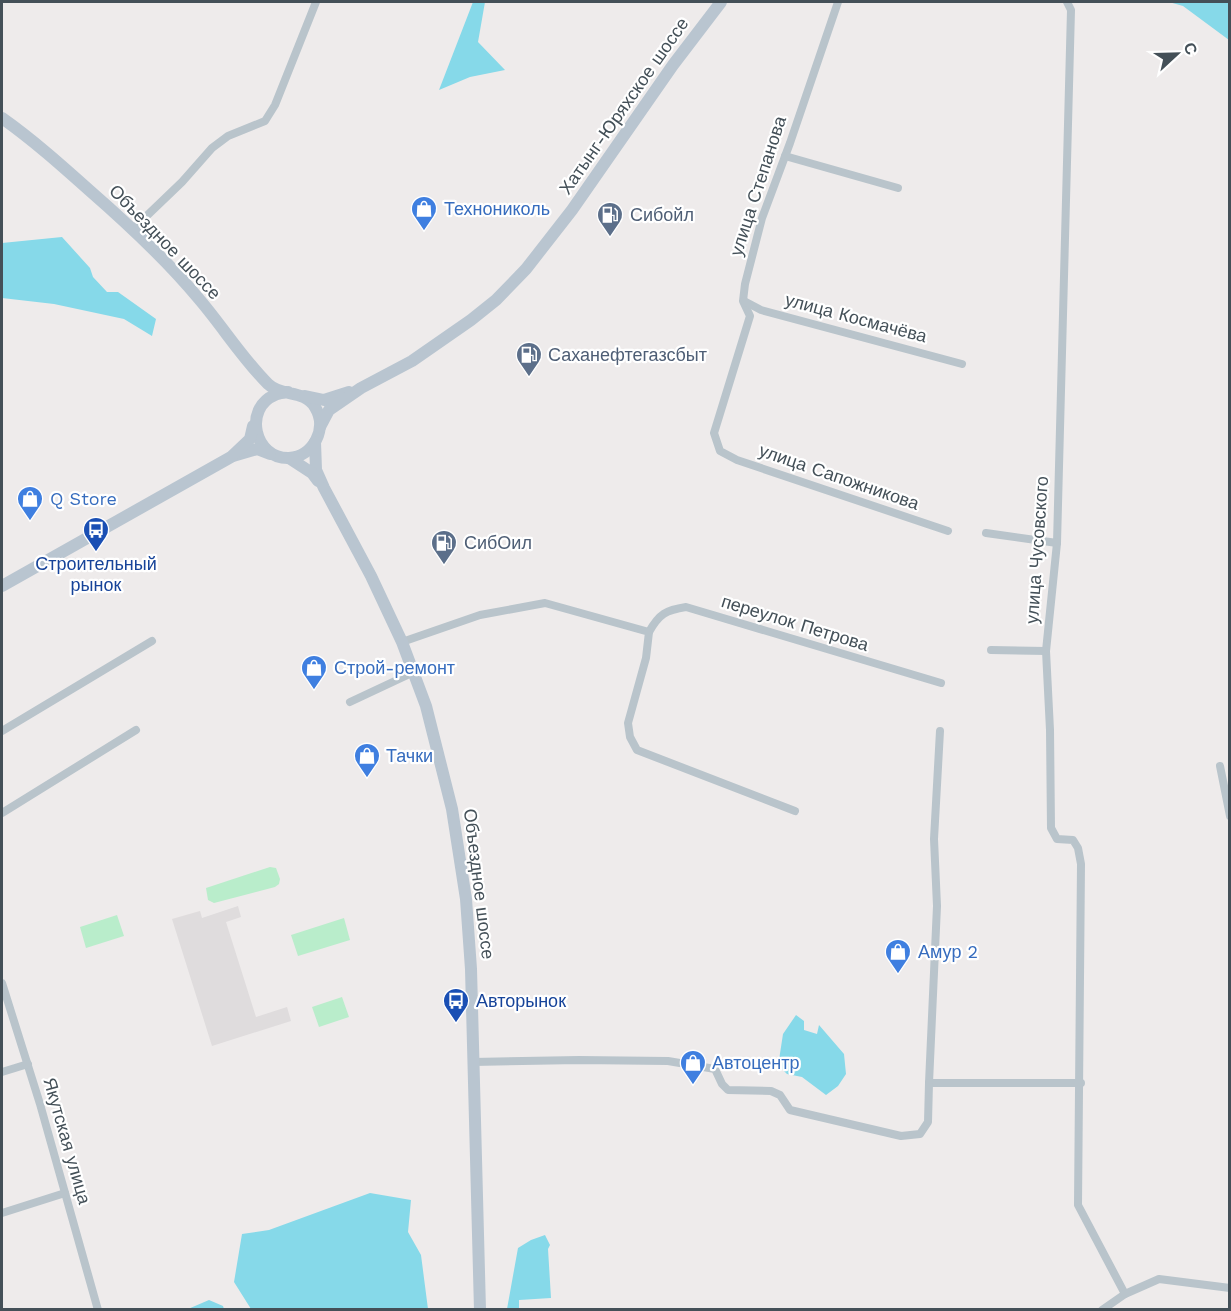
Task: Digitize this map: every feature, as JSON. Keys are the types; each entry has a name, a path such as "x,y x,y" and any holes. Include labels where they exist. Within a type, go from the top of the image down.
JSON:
{"main road":[{"name":"Хатынг-Юряхское шоссе","path":"320,427 329,410 362,388 412,361 471,320 496,300 526,269 572,210 673,65 721,2"},
{"name":"Объездное шоссе","path":"2,118 32,140 133,229 198,298 271,387 288,392"},
{"path":"231,457 250,439 260,391 255,369"},
{"name":"Хатынг-Юряхское шоссе","path":"302,395 324,400 362,388"},
{"path":"2,586 231,457 257,449 284,457 300,455 309,450 315,442 320,427 316,408 302,395 288,392 275,394 262,403 255,418 256,435 261,445 269,452 284,457"},
{"name":"Объездное шоссе","path":"315,442 316,470 372,576 414,672 435,738 452,809 466,899 472,978 480,1310"},
{"name":"Объездное шоссе","path":"284,457 312,473 324,488"}],"street":[{"path":"133,229 182,182 212,148 228,136 265,121 275,105 316,2"},
{"name":"улица Степанова","path":"720,451 714,433 750,316 743,301 745,284 762,218 838,2"},
{"name":"улица Чусовского","path":"1067,2 1071,10 1057,543 1046,651 1051,828 1057,839 1073,840 1078,848 1081,864 1081,1083 1078,1205 1125,1294"},
{"path":"785,156 898,188"},
{"name":"улица Космачёва","path":"743,301 761,310 962,364"},
{"name":"улица Сапожникова","path":"720,451 737,460 948,531"},
{"path":"986,533 1057,543"},
{"path":"402,642 480,615 545,603 649,632 646,658 628,723 630,737 637,750 795,811"},
{"name":"переулок Петрова","path":"649,632 656,619 670,609 686,608 941,683"},
{"path":"2,731 152,641"},
{"path":"991,650 1046,651"},
{"path":"350,702 414,672"},
{"path":"2,813 136,730"},
{"path":"473,1062 668,1061 715,1069 722,1084 728,1090 771,1091 780,1095 790,1110 901,1136 920,1134 928,1122 937,906 935,808 940,731"},
{"path":"1220,766 1230,816"},
{"name":"Якутская улица","path":"2,983 28,1064 98,1310"},
{"path":"2,1072 28,1064"},
{"path":"929,1083 1081,1083"},
{"path":"2,1213 65,1193"},
{"path":"1102,1310 1125,1294 1160,1279 1230,1288"}],"shaded area":[{"path":"238,906 241,917 226,922 256,1017 287,1007 291,1021 212,1046 172,919 200,911 202,918"}],"green space":[{"path":"270,867 276,868 280,879 279,884 275,887 214,903 208,900 206,888"},
{"path":"117,915 124,936 86,948 80,927"},
{"path":"344,918 350,940 298,956 291,935"},
{"path":"342,997 349,1017 319,1027 312,1007"}],"water":[{"path":"473,2 485,2 478,42 505,70 470,77 439,90"},
{"path":"1169,2 1229,2 1229,40 1183,6"},
{"path":"62,237 90,268 93,277 107,292 118,292 156,319 152,336 124,319 54,304 2,298 2,243"},
{"path":"796,1015 804,1021 804,1030 817,1034 819,1025 844,1054 846,1074 838,1086 826,1095 802,1077 787,1074 781,1068 779,1060 783,1034"},
{"path":"370,1193 411,1200 408,1232 421,1255 428,1309 251,1309 234,1282 242,1234 269,1230"},
{"path":"545,1235 550,1245 548,1249 551,1298 519,1300 519,1309 507,1309 518,1248"},
{"path":"209,1300 223,1306 224,1309 188,1309"}],"place":[{"name":"Технониколь","path":"424,232"},
{"name":"Сибойл","path":"610,238"},
{"name":"Саханефтегазсбыт","path":"529,378"},
{"name":"Q Store","path":"30,522"},
{"name":"Строительный рынок","path":"96,553"},
{"name":"СибОил","path":"444,566"},
{"name":"Строй-ремонт","path":"314,691"},
{"name":"Тачки","path":"367,779"},
{"name":"Амур 2","path":"898,975"},
{"name":"Авторынок","path":"456,1024"},
{"name":"Автоцентр","path":"693,1086"}]}
